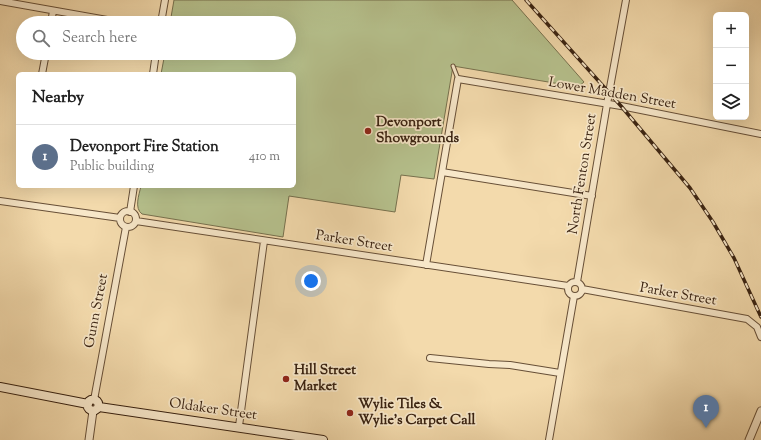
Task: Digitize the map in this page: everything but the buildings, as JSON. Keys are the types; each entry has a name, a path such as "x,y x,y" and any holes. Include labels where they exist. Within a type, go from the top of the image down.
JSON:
{"main road":[{"path":"0,387 91,402 97,401 96,409"},
{"name":"Oldaker Street","path":"96,409 239,426 323,440"}],"street":[{"path":"38,8 40,0"},
{"path":"162,16 165,0"},
{"name":"North Fenton Street","path":"577,282 626,0"},
{"path":"0,1 83,16"},
{"path":"52,16 53,11"},
{"path":"42,72 45,60"},
{"path":"153,72 155,60"},
{"path":"426,265 458,79"},
{"name":"Lower Madden Street","path":"458,79 607,104 761,134"},
{"path":"442,172 592,196"},
{"path":"130,212 134,188"},
{"path":"0,201 120,218"},
{"path":"130,212 135,215 136,221 133,226 126,227 122,224 120,218 123,213 130,212"},
{"name":"Parker Street","path":"136,221 568,286"},
{"name":"Gunn Street","path":"91,402 126,227"},
{"path":"239,426 264,241"},
{"path":"572,282 577,282 581,285 582,289 580,294 574,296 568,292 568,286 572,282"},
{"name":"Parker Street","path":"582,289 747,319 757,326 761,337"},
{"path":"548,440 574,296"},
{"path":"430,358 510,365 560,374"},
{"path":"89,440 96,409"},
{"path":"749,440 761,411"}],"lane":[{"path":"452,66 458,79"}],"green space":[{"name":"Devonport Showgrounds","path":"174,0 512,0 584,82 578,87 453,66 434,179 401,175 395,212 289,196 283,237 142,214 138,208 138,197 140,188 296,188 296,72 161,72 164,60 296,60 296,16 171,16"}],"railway":[{"path":"526,0 621,106 690,188 713,222 734,258 761,317"}],"place":[{"name":"Devonport Showgrounds","path":"368,131"},
{"name":"Hill Street Market","path":"286,379"},
{"name":"Wylie Tiles & Wylie's Carpet Call","path":"350,413"},
{"name":"Devonport Fire Station","path":"706,428"}]}
